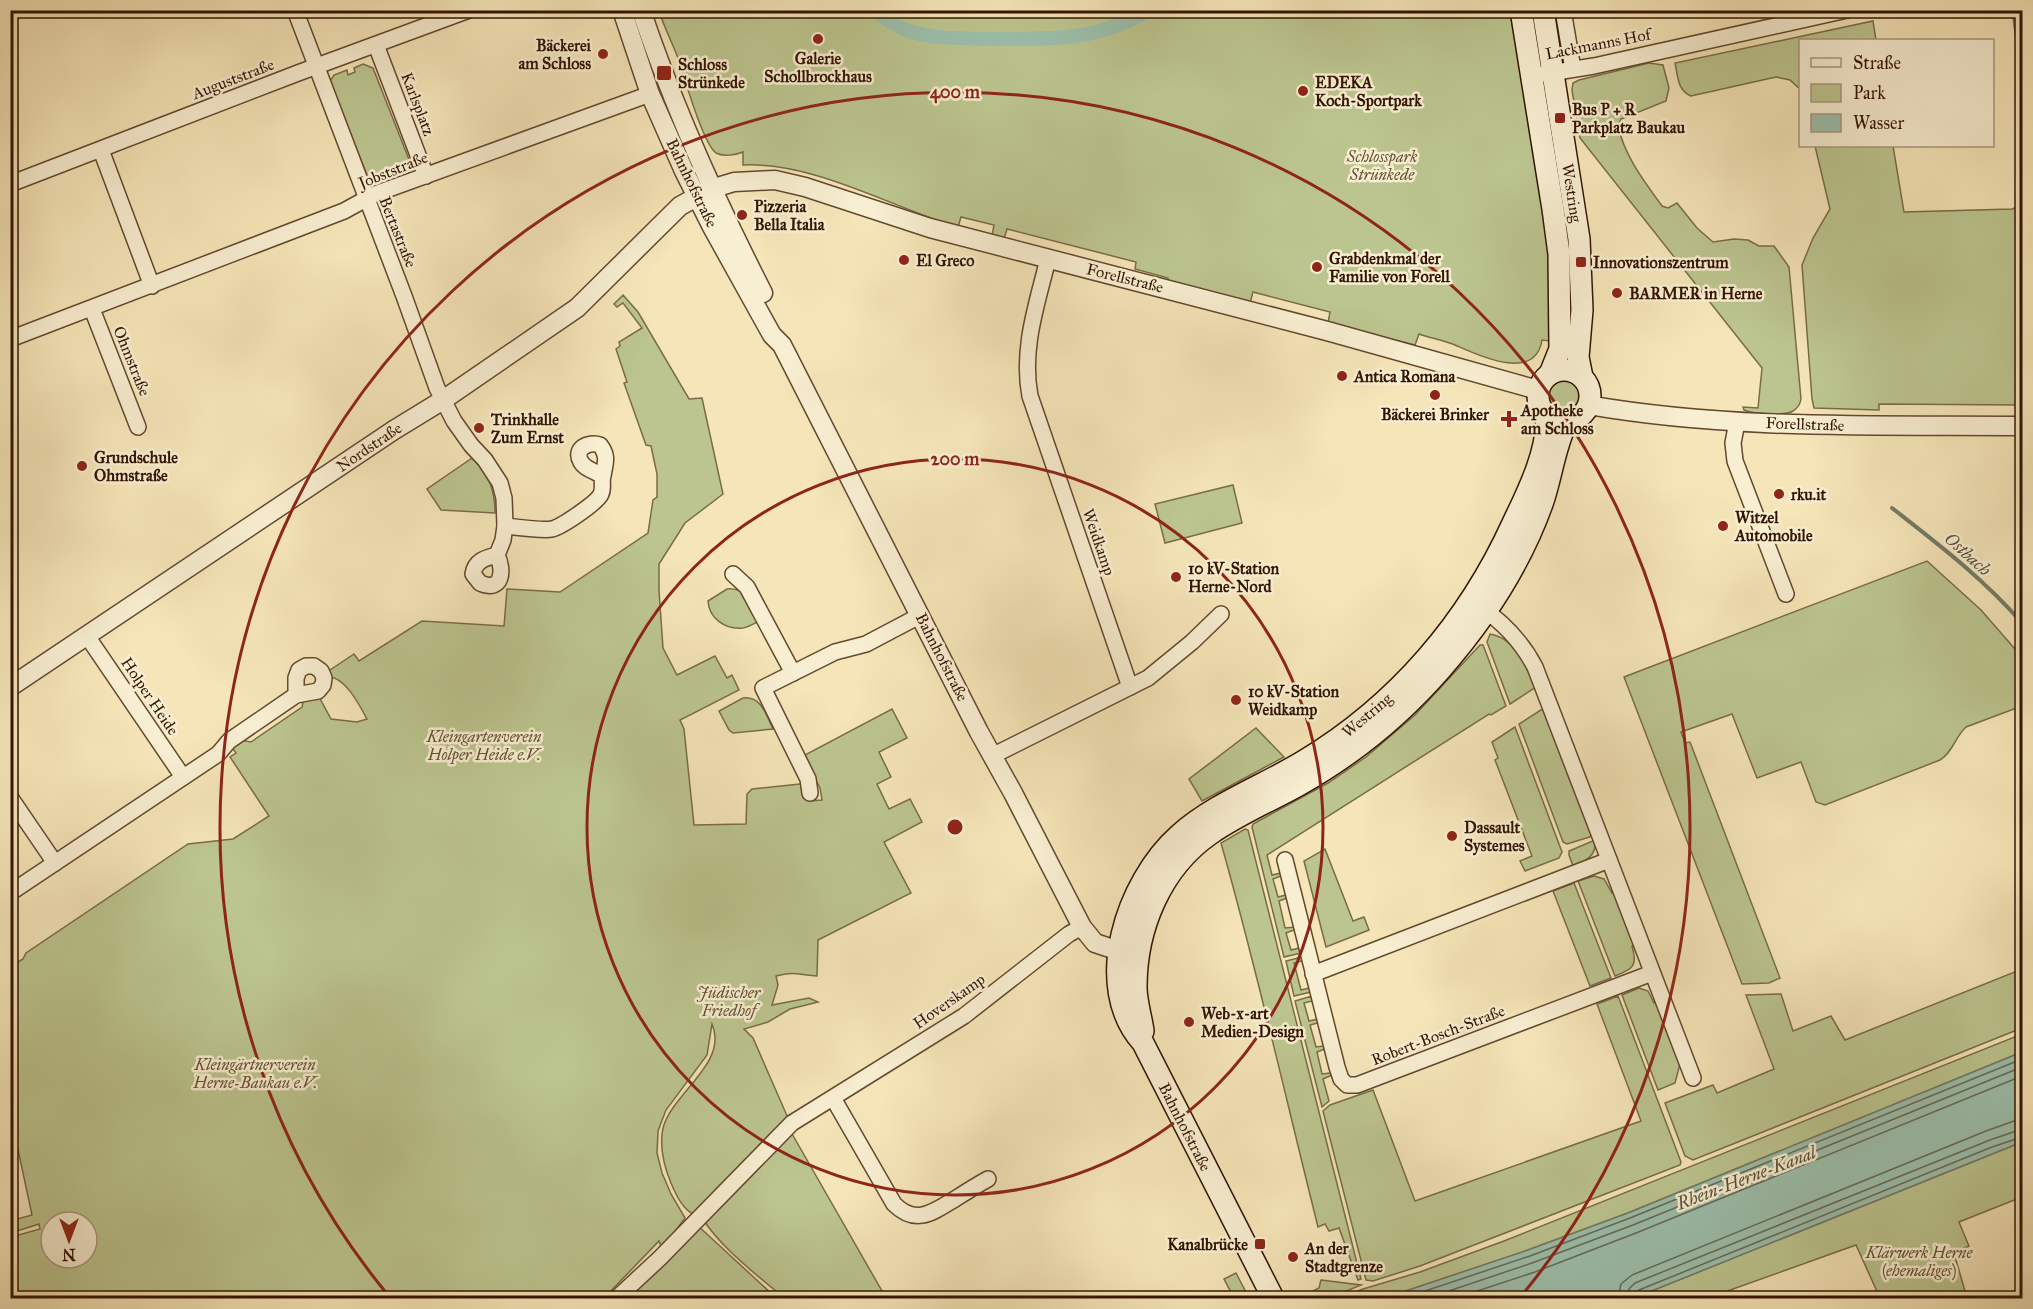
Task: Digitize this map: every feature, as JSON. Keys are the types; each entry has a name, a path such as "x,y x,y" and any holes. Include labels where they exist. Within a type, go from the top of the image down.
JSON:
{"main road":[{"name":"Westring","path":"1521,10 1559,254 1560,349 1544,382"},
{"name":"Westring","path":"1543,10 1563,71 1579,239 1582,310 1578,357 1582,377"},
{"path":"1558,370 1575,372 1582,377 1589,390 1588,405 1580,416 1567,422 1559,422 1546,415 1539,404 1544,382 1558,370"},
{"name":"Westring","path":"1143,1043 1143,1029 1129,954 1164,879 1188,850 1211,833 1319,773 1372,735 1422,689 1474,630 1479,606 1526,495 1545,440 1546,415"},
{"name":"Westring","path":"1479,606 1518,559 1550,482 1562,433 1567,422"},
{"name":"Bahnhofstraße","path":"1143,1043 1273,1299"}],"street":[{"name":"Bertastraße","path":"295,10 437,388 454,422 485,460 500,483 504,498 505,526 497,555"},
{"name":"Auguststraße","path":"10,184 469,10"},
{"name":"Bahnhofstraße","path":"622,10 650,94 704,192 772,335 782,345 1082,927 1095,943 1129,954"},
{"name":"Bahnhofstraße","path":"641,10 704,192"},
{"name":"Westring","path":"1563,10 1563,71"},
{"name":"Lackmanns Hof","path":"1532,76 1847,10"},
{"name":"Karlsplatz","path":"376,45 426,176"},
{"name":"Jobststraße","path":"10,339 344,211 366,199 426,176 650,94"},
{"path":"101,150 152,286"},
{"name":"Forellstraße","path":"704,192 734,182 775,180 805,187 930,228 1048,259 1328,331 1544,382"},
{"name":"Nordstraße","path":"10,687 443,400 577,308 674,211 704,192"},
{"name":"Weidkamp","path":"1048,259 1029,339 1026,365 1030,396 1130,687"},
{"name":"Ohmstraße","path":"92,309 138,427"},
{"name":"Forellstraße","path":"1588,405 1689,419 1737,422 1859,426 2022,426"},
{"path":"1737,422 1733,443 1735,461 1786,594"},
{"path":"505,526 552,529 593,504 600,497 603,489 603,476"},
{"path":"733,574 747,587 793,673"},
{"path":"1479,606 1517,639 1526,649 1535,667 1693,1078"},
{"path":"992,756 1148,678 1192,642 1221,614"},
{"path":"810,793 808,779 763,688 835,652 866,644 921,615"},
{"name":"Holper Heide","path":"87,636 183,777"},
{"path":"10,893 218,754 229,741 296,695"},
{"path":"10,797 55,863"},
{"name":"Robert-Bosch-Straße","path":"1285,860 1337,1067 1341,1079 1347,1085 1357,1085 1652,973"},
{"path":"1313,974 1609,860"},
{"name":"Hoverskamp","path":"617,1299 792,1123 964,1016 1069,934 1082,927"},
{"path":"832,1098 894,1204 905,1213 918,1216 932,1212 988,1179"}],"green space":[{"name":"Schlosspark Strünkede","path":"659,11 1514,11 1543,183 1558,342 1542,340 1537,353 1529,360 1517,363 1491,359 1419,334 1415,345 1328,323 1330,312 1253,292 1250,303 1168,282 1168,278 1135,269 1136,262 1007,229 1004,239 992,236 994,225 961,217 958,227 825,178 770,166 743,165 743,152 733,155 716,153 705,137"},
{"path":"2012,11 2022,11 2022,83"},
{"path":"1873,21 1876,39 1799,39 1799,88 1790,80 1776,77 1691,96 1683,90 1679,82 1675,63"},
{"path":"1649,63 1663,65 1669,88 1666,101 1621,119 1618,126 1625,148 1636,168 1662,206 1668,208 1677,203 1697,228 1713,242 1734,239 1748,240 1759,246 1774,246 1789,267 1801,399 1799,406 1789,413 1768,414 1744,410 1743,407 1758,408 1762,368 1580,138 1572,90 1573,83"},
{"path":"363,64 373,68 412,167 375,181 368,178 330,81 334,75 347,70 348,75 355,72 354,68"},
{"path":"1815,147 1893,147 1904,212 2012,209 2022,205 2022,405 1879,404 1879,410 1814,408 1802,265 1813,238 1830,209"},
{"path":"623,295 638,312 689,399 702,398 723,494 685,523 659,564 663,648 677,675 715,656 727,678 732,675 739,690 680,720 684,729 694,825 746,824 747,794 752,789 802,784 808,801 822,800 820,788 803,756 892,709 907,738 879,752 891,777 877,784 889,809 910,799 922,822 884,842 911,893 818,940 817,976 792,974 776,976 778,985 772,1005 809,998 818,1002 790,1009 768,1022 744,1029 753,1038 788,1118 695,1215 683,1206 668,1177 664,1163 663,1128 668,1115 697,1078 713,1052 715,1038 712,1024 707,1055 666,1110 658,1131 657,1153 662,1173 685,1218 662,1249 659,1241 604,1298 11,1298 11,1237 39,1229 39,1270 99,1270 99,1210 39,1210 39,1224 11,1233 10,1221 32,1215 11,1117 11,966 23,959 26,953 188,844 233,839 269,816 230,757 236,753 231,746 239,740 251,742 302,707 303,703 300,702 318,695 331,719 357,722 367,719 346,686 328,677 327,672 354,654 359,661 422,621 504,626 507,589 560,592 648,533 653,500 657,497 657,474 651,446 646,445 624,383 627,382 616,349 620,346 619,342 642,328 623,303 617,307 614,304"},
{"path":"1562,376 1576,381 1581,395 1576,409 1562,414 1548,409 1543,395 1548,381"},
{"path":"475,456 490,483 494,496 495,513 441,510 427,489"},
{"path":"1233,485 1242,523 1165,543 1155,504"},
{"path":"1927,561 1981,610 2022,657 2022,706 1966,727 1948,753 1940,760 1825,805 1816,802 1801,762 1757,778 1732,714 1681,732 1685,743 1690,742 1780,978 1769,983 1742,984 1624,677"},
{"path":"727,589 734,589 744,594 761,620 743,628 730,627 719,622 711,613 708,601"},
{"path":"1490,634 1507,641 1514,647 1536,687 1510,704 1487,642"},
{"path":"1480,645 1483,645 1506,706 1489,714 1267,855 1272,875 1281,873 1281,876 1273,879 1278,897 1286,895 1287,898 1279,901 1285,928 1295,927 1294,930 1286,933 1291,950 1299,948 1301,953 1284,957 1253,824 1328,783 1366,757 1415,715"},
{"path":"743,698 759,703 773,729 733,733 729,730 719,711"},
{"path":"1544,708 1593,836 1567,844 1563,842 1519,724"},
{"path":"1515,727 1562,852 1559,858 1525,871 1520,861 1532,856 1495,760 1498,758 1492,742"},
{"path":"1256,728 1284,757 1202,801 1189,779"},
{"path":"1245,829 1248,830 1361,1279 1358,1280 1339,1228 1329,1231 1325,1224 1318,1227 1221,843"},
{"path":"1595,840 1592,854 1586,860 1573,866 1569,851"},
{"path":"1325,849 1353,921 1364,917 1369,930 1326,947 1304,861"},
{"path":"1594,876 1604,879 1612,893 1615,893 1635,944 1632,946 1634,962 1632,966 1615,976 1578,881"},
{"path":"1574,883 1611,978 1590,986 1553,891"},
{"path":"1302,957 1302,961 1294,963 1301,990 1309,988 1311,992 1294,996 1286,961"},
{"path":"2022,969 2022,1028 1693,1160 1685,1156 1665,1103 1713,1085 1717,1093 1774,1069 1746,995 1781,994 1793,1031 1831,1016 1845,1040"},
{"path":"1639,988 1648,991 1654,1003 1657,1003 1680,1064 1675,1083 1658,1090 1622,995"},
{"path":"1312,996 1312,1001 1304,1003 1309,1021 1318,1019 1318,1023 1310,1025 1316,1047 1323,1046 1325,1049 1317,1052 1322,1074 1332,1075 1323,1079 1329,1101 1322,1107 1295,1001"},
{"path":"1618,996 1681,1162 1680,1165 1420,1266 1373,1281 1366,1280 1323,1111 1330,1105 1373,1090 1415,1201 1641,1121 1597,1004"},
{"path":"2022,1034 2022,1052 1628,1213 1528,1250 1385,1298 1340,1298 1504,1241"},
{"path":"791,1132 886,1298 784,1298 730,1251 702,1218"},
{"name":"Klärwerk Herne (ehemaliges)","path":"2022,1142 2022,1197 1959,1222 1969,1246 1954,1253 1967,1298 1880,1298 1856,1245 1708,1298 1634,1298"},
{"path":"696,1224 773,1295 774,1298 623,1298"},
{"path":"1236,1273 1249,1298 1234,1298 1224,1279"},
{"path":"1321,1280 1361,1285 1330,1298 1299,1298 1319,1288"}],"water":[{"name":"Rhein-Herne-Kanal","path":"2022,1052 2022,1142 1634,1298 1385,1298 1528,1250 1628,1213"}],"waterway":[{"path":"873,10 900,27 920,34 953,38 1017,39 1056,38 1093,33 1111,28 1148,10"},
{"name":"Ostbach","path":"1892,508 1976,577 2022,623"}],"place":[{"name":"Galerie Schollbrockhaus","path":"818,39"},
{"name":"Bäckerei am Schloss","path":"603,54"},
{"name":"Schloss Strünkede","path":"664,73"},
{"name":"EDEKA Koch-Sportpark","path":"1303,91"},
{"name":"Bus P + R Parkplatz Baukau","path":"1560,118"},
{"name":"Pizzeria Bella Italia","path":"742,215"},
{"name":"El Greco","path":"904,260"},
{"name":"Innovationszentrum","path":"1581,262"},
{"name":"Grabdenkmal der Familie von Forell","path":"1317,267"},
{"name":"BARMER in Herne","path":"1617,293"},
{"name":"Antica Romana","path":"1342,376"},
{"name":"Bäckerei Brinker","path":"1435,395"},
{"name":"Apotheke am Schloss","path":"1509,419"},
{"name":"Trinkhalle Zum Ernst","path":"479,428"},
{"name":"Grundschule Ohmstraße","path":"82,466"},
{"name":"rku.it","path":"1779,494"},
{"name":"Witzel Automobile","path":"1723,526"},
{"name":"10 kV-Station Herne-Nord","path":"1176,577"},
{"name":"10 kV-Station Weidkamp","path":"1236,700"},
{"name":"Dassault Systemes","path":"1452,836"},
{"name":"Web-x-art Medien-Design","path":"1189,1022"},
{"name":"Kanalbrücke","path":"1260,1244"},
{"name":"An der Stadtgrenze","path":"1293,1257"}],"park label":[{"name":"Kleingartenverein Holper Heide e.V.","path":"484,745"},
{"name":"Jüdischer Friedhof","path":"729,1001"},
{"name":"Kleingärtnerverein Herne-Baukau e.V.","path":"255,1073"}]}
